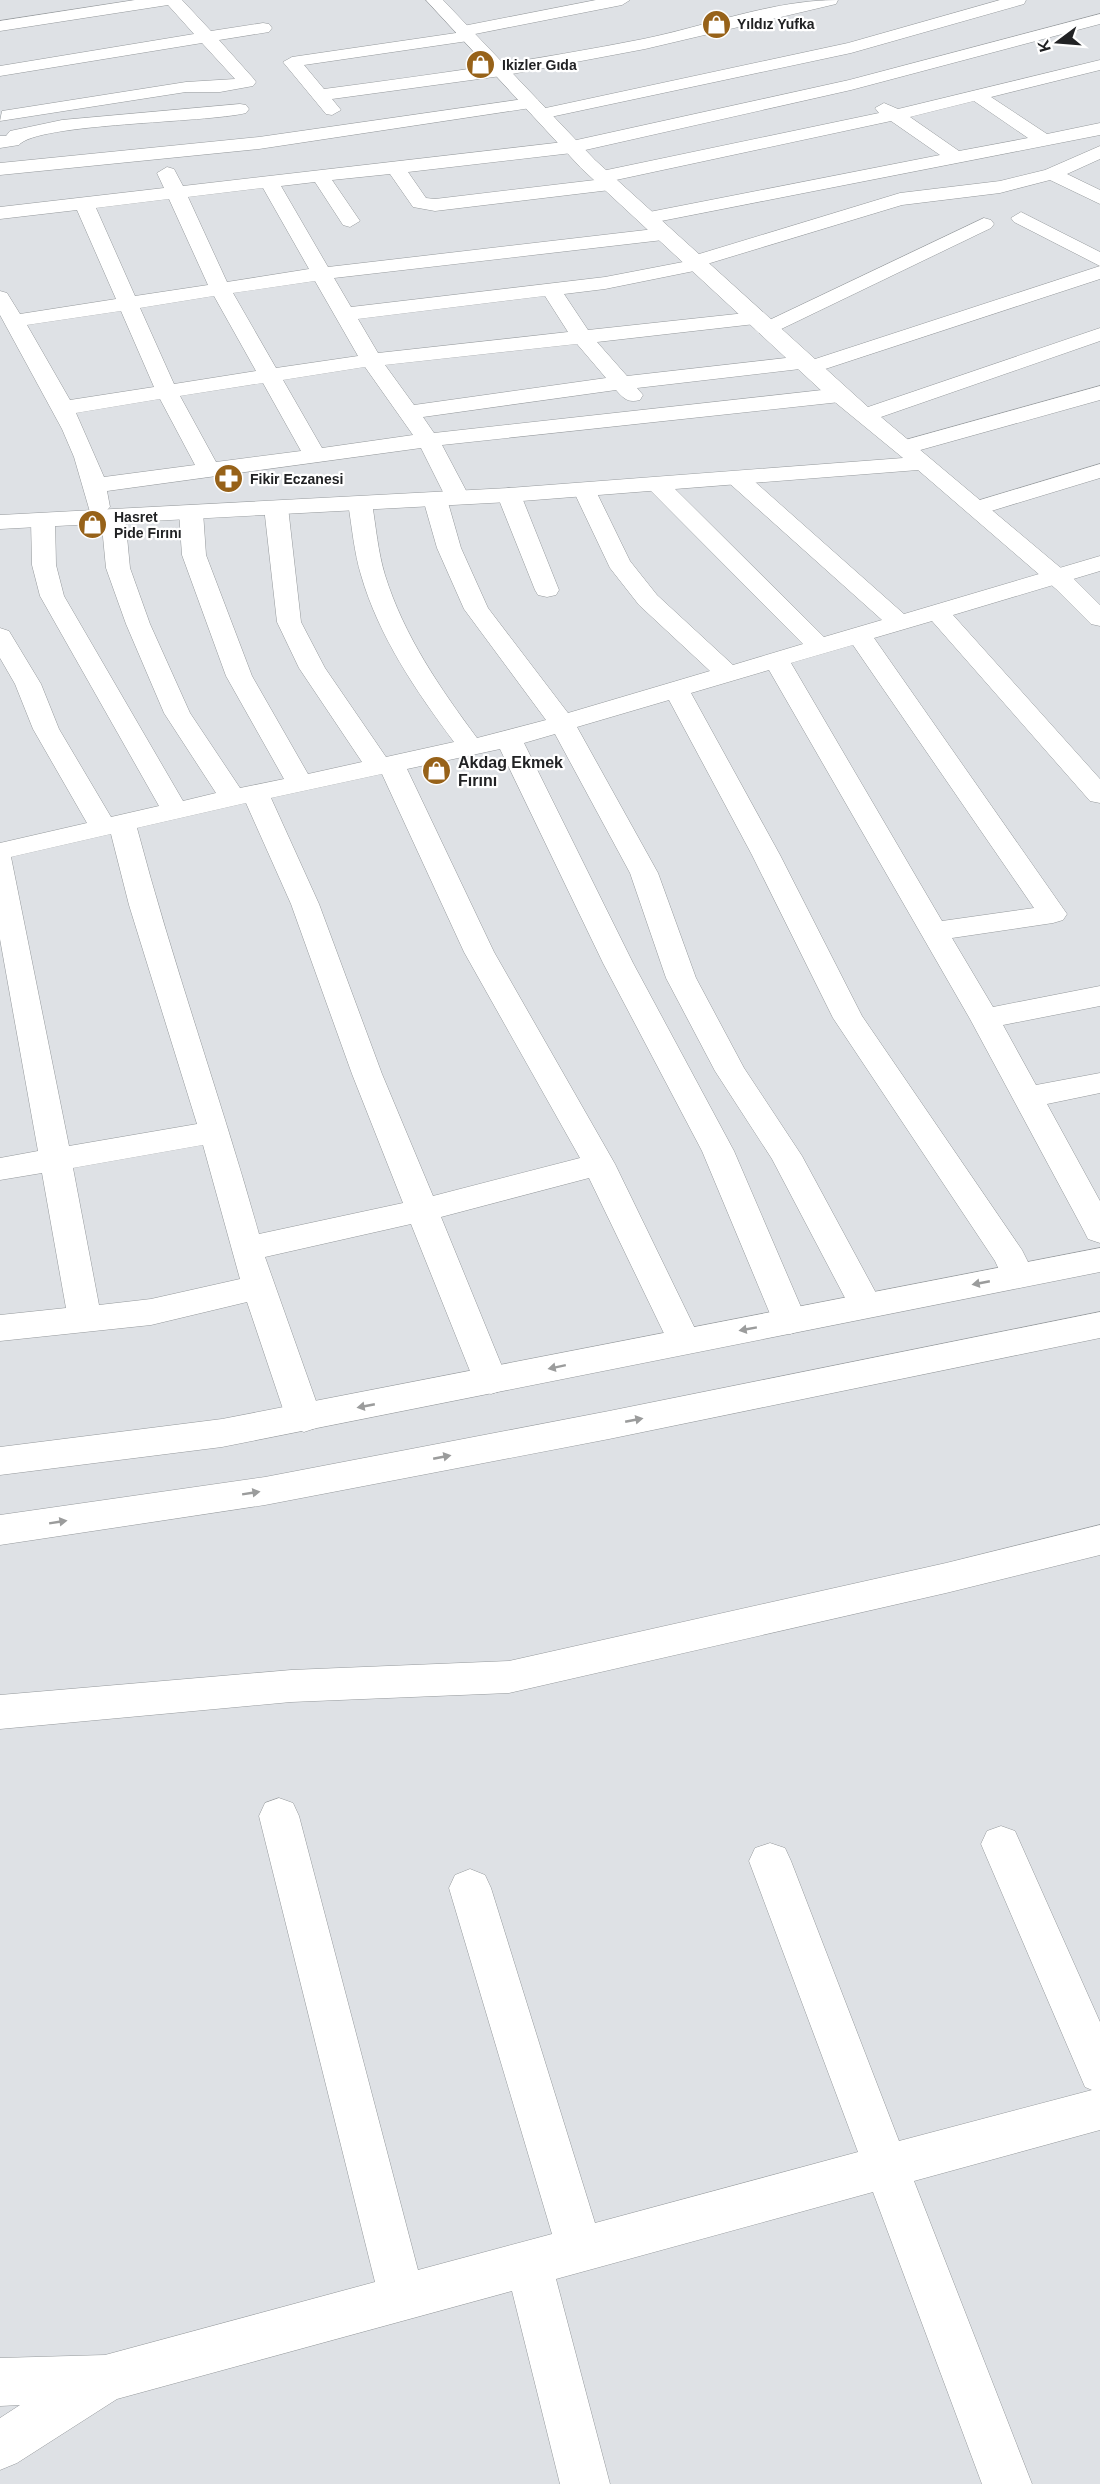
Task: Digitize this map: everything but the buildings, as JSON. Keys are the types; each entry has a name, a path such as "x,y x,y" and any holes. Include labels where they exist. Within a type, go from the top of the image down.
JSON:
{"street":[{"path":"4,126 95,101 178,88 227,86 247,82 178,3 62,33 32,0"},
{"path":"434,0 572,147 695,264 840,395 906,447 1056,576 1100,619"},
{"path":"349,130 292,62 465,34 622,0"},
{"path":"319,95 501,72 645,44 830,0"},
{"path":"0,169 259,143 349,130 536,109 851,48 1013,1"},
{"path":"0,213 572,147 851,85 1100,18"},
{"path":"0,26 50,19"},
{"path":"0,72 262,28"},
{"path":"143,48 178,88"},
{"path":"63,61 95,101"},
{"path":"395,167 420,203 435,205 606,181 896,116 1100,64"},
{"path":"851,85 957,158"},
{"path":"227,86 259,143"},
{"path":"976,95 1044,140"},
{"path":"4,126 84,124 240,109"},
{"path":"646,218 1100,129"},
{"path":"345,314 605,283 695,264 900,199 1000,187 1052,174 1100,152"},
{"path":"157,153 220,289 315,456"},
{"path":"45,165 61,206"},
{"path":"1052,174 1100,198"},
{"path":"320,176 350,221"},
{"path":"269,182 319,274 371,360 428,440 446,499 449,548 476,609 562,723 644,873 687,988 730,1071 786,1156 867,1306"},
{"path":"84,203 167,392 210,470"},
{"path":"1022,218 1100,260"},
{"path":"63,408 371,360 582,337 760,324 984,224"},
{"path":"13,321 319,274 663,234"},
{"path":"408,412 621,383 806,365 1100,272"},
{"path":"550,289 582,337 652,415"},
{"path":"0,297 63,408 97,485 118,568 138,624 177,713 244,795 305,904 367,1074 424,1210 491,1381"},
{"path":"865,415 1100,334"},
{"path":"906,447 1100,393"},
{"path":"97,485 428,440 840,395"},
{"path":"0,522 509,495 925,463"},
{"path":"978,508 1100,471"},
{"path":"737,478 900,623"},
{"path":"658,485 820,646"},
{"path":"585,490 619,563 648,600 728,674"},
{"path":"509,495 547,590"},
{"path":"360,503 373,575 397,638 428,691 471,747"},
{"path":"276,507 289,622 312,668 385,765 479,952 599,1164 684,1341"},
{"path":"191,512 194,555 239,676 300,783"},
{"path":"43,520 44,565 52,596 175,811"},
{"path":"0,851 244,795 509,739 1100,563"},
{"path":"937,612 1100,795"},
{"path":"859,635 1053,914 934,931"},
{"path":"0,636 28,684 46,729 113,825 143,905 215,1132 246,1249 304,1418"},
{"path":"777,660 985,1019 1100,1231"},
{"path":"0,684 28,684"},
{"path":"676,689 766,855 848,1018 1010,1258 1018,1276"},
{"path":"509,739 618,963 718,1151 790,1321"},
{"path":"0,861 58,1161 85,1319"},
{"path":"985,1019 1100,996"},
{"path":"1029,1097 1100,1083"},
{"path":"0,1169 58,1161 215,1132"},
{"path":"246,1249 424,1210 599,1164"},
{"path":"0,1461 222,1433 1100,1260"},
{"path":"0,1328 151,1312 259,1287"},
{"path":"0,1530 276,1488 609,1425 1100,1325"},
{"path":"0,1712 291,1686 509,1677 946,1578 1100,1540"},
{"path":"279,1816 402,2298"},
{"path":"1001,1844 1100,2072"},
{"path":"770,1861 1006,2484"},
{"path":"470,1888 580,2250"},
{"path":"0,2382 106,2378 1100,2109"},
{"path":"529,2264 585,2484"},
{"path":"0,2446 106,2378"}],"place":[{"name":"Yıldız Yufka","path":"716,24"},
{"name":"Ikizler Gıda","path":"481,65"},
{"name":"Fikir Eczanesi","path":"229,479"},
{"name":"Hasret Pide Fırını","path":"93,525"},
{"name":"Akdag Ekmek Fırını","path":"437,771"}]}
